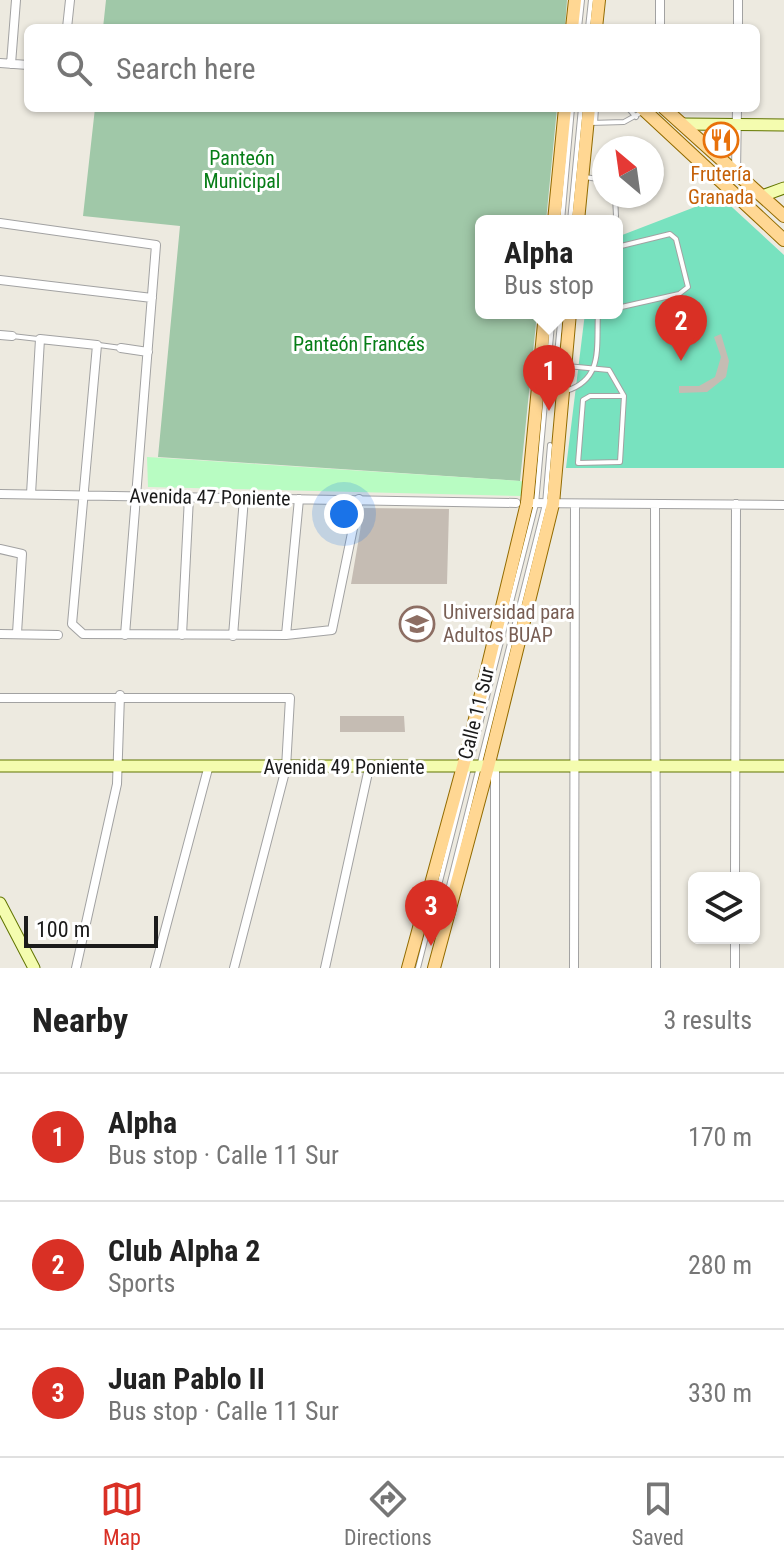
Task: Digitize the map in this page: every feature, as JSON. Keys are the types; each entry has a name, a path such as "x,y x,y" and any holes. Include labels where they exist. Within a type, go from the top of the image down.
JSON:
{"main road":[{"path":"575,0 575,24"},
{"path":"596,24 599,0"},
{"path":"555,215 565,112"},
{"path":"579,215 591,123 590,112"},
{"path":"643,112 784,237"},
{"path":"667,112 784,218"},
{"path":"683,124 784,125"},
{"path":"762,196 784,188"},
{"name":"Calle 11 Sur","path":"408,968 480,767 533,503 545,319"},
{"name":"Calle 11 Sur","path":"434,968 479,799 480,767 533,503 563,392 561,365 569,319"},
{"name":"Avenida 49 Poniente","path":"0,766 119,763 286,768 784,766"},
{"path":"0,903 34,968"}],"street":[{"path":"11,64 16,0"},
{"path":"67,24 70,0"},
{"path":"660,0 660,24"},
{"path":"738,0 738,24"},
{"path":"0,63 24,65"},
{"path":"736,173 737,112"},
{"path":"0,223 156,245 125,635"},
{"path":"0,280 152,298"},
{"path":"0,335 12,336"},
{"path":"31,494 40,339 97,345 72,624 75,631 83,634 233,636 332,630 359,499"},
{"path":"121,348 148,352"},
{"name":"Avenida 47 Poniente","path":"0,494 784,505"},
{"path":"182,635 189,497"},
{"path":"233,636 244,498"},
{"path":"286,635 299,499"},
{"path":"574,968 575,504"},
{"path":"655,504 656,968"},
{"path":"735,872 736,504"},
{"path":"0,549 22,554 17,633"},
{"path":"0,634 58,635"},
{"path":"0,698 120,695 290,698 286,768 234,968"},
{"path":"76,968 119,763 120,695"},
{"path":"155,968 209,765"},
{"path":"480,767 495,800 495,968"},
{"path":"325,968 369,768"},
{"path":"479,799 495,800"},
{"path":"735,944 735,968"}],"lane":[{"path":"576,24 582,0"},
{"path":"591,0 596,24"},
{"path":"563,215 572,112"},
{"path":"571,215 581,112"},
{"path":"595,112 591,123 624,122 640,112"},
{"path":"666,112 784,218"},
{"path":"582,177 592,178"},
{"path":"623,246 670,234 676,239 688,287 679,294 623,307"},
{"path":"533,503 552,319"},
{"path":"561,319 561,365 604,367 614,374 624,396 620,462 578,463 583,400 590,396 624,396"},
{"path":"563,392 584,386 594,366 598,319"},
{"path":"12,336 40,339"},
{"path":"97,345 121,348"},
{"path":"533,503 550,445"},
{"path":"444,906 480,767"},
{"path":"418,968 480,767"}],"green space":[{"path":"106,0 567,0 565,24 103,24"},
{"name":"Panteón Francés","path":"95,112 557,112 547,215 475,215 475,319 536,319 520,481 158,457 180,226 83,216"},
{"path":"721,197 784,255 784,468 566,468 584,319 623,319 623,235"},
{"path":"147,457 526,482 521,496 148,487"}],"building":[{"path":"721,334 729,361 726,377 707,392 679,393 679,386 699,386 715,377 721,357 714,337"},
{"path":"364,508 449,509 447,584 351,584"},
{"path":"340,716 404,716 405,732 340,732"}],"place":[{"name":"Frutería Granada","path":"721,140"},
{"name":"Club Alpha 2","path":"681,361"},
{"name":"Alpha","path":"549,411"},
{"name":"Universidad para Adultos BUAP","path":"417,624"},
{"name":"Juan Pablo II","path":"431,946"}],"park label":[{"name":"Panteón Municipal","path":"242,170"}]}
